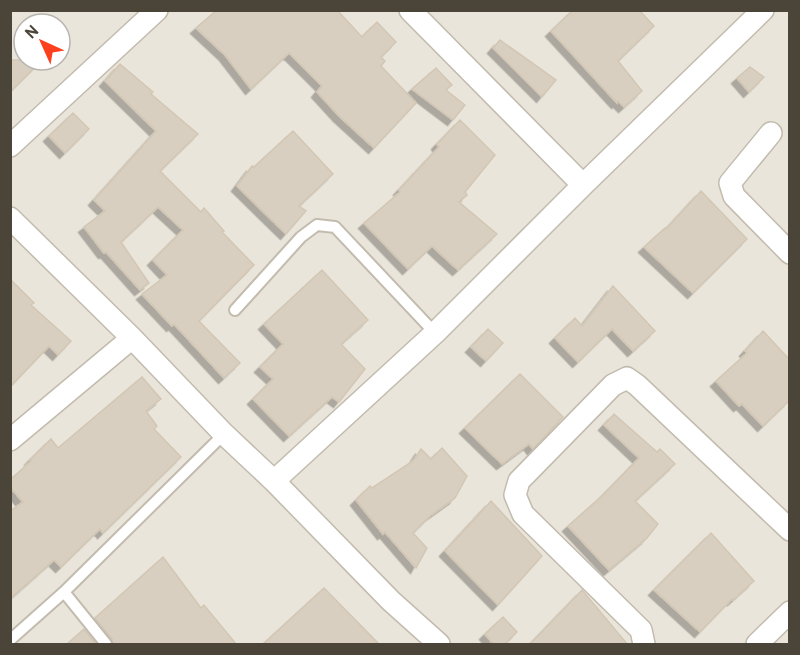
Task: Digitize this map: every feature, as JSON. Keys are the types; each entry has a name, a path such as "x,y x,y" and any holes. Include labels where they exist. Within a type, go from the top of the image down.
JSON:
{"street":[{"path":"10,146 157,10"},
{"path":"410,10 583,185"},
{"path":"274,481 435,333 763,10"},
{"path":"771,133 730,183 734,196 789,253"},
{"path":"10,218 132,338 224,434 274,481 391,601 439,645"},
{"path":"10,440 132,338"},
{"path":"644,645 641,630 524,514 515,495 519,481 613,385 627,378 638,385 789,530"},
{"path":"757,645 789,612"}],"lane":[{"path":"235,310 301,237 317,225 335,227 435,333"},
{"path":"10,640 64,592 224,434"},
{"path":"64,592 106,645"}],"shaded area":[{"path":"11,11 789,11 789,644 11,644"}],"building":[{"path":"217,10 337,10 362,37 377,22 396,42 381,57 385,61 381,66 416,103 374,148 317,92 322,86 289,53 251,89 225,55 196,28"},
{"path":"573,10 639,10 654,26 618,61 642,91 624,107 618,101 617,103 551,31"},
{"path":"500,40 556,80 542,97 493,48"},
{"path":"10,60 12,60 12,72 30,72 10,92"},
{"path":"120,64 198,134 160,171 201,212 204,208 224,231 222,232 254,265 199,321 240,363 224,378 174,324 172,326 142,294 167,275 153,260 183,230 158,207 121,242 149,283 140,290 106,252 104,253 84,227 105,211 94,200 156,131 105,81"},
{"path":"750,67 764,77 749,92 737,78"},
{"path":"436,68 452,85 446,90 465,105 453,120 412,89"},
{"path":"73,113 89,129 65,153 49,136"},
{"path":"460,120 495,155 465,192 467,195 459,202 497,234 458,270 432,246 408,269 364,223 400,192 399,190 439,147 437,144"},
{"path":"293,131 333,174 299,206 306,211 286,234 237,186 252,166 254,167"},
{"path":"701,191 747,239 693,293 644,247 666,229"},
{"path":"322,270 368,320 341,344 365,369 339,402 332,397 289,436 253,399 273,379 260,367 283,344 264,324"},
{"path":"10,279 34,303 31,305 71,341 58,355 49,346 10,387"},
{"path":"613,286 655,331 633,351 612,329 578,362 555,338 575,318 582,326"},
{"path":"488,329 503,343 486,361 471,347"},
{"path":"763,331 789,359 789,401 763,426 742,404 739,406 716,381 747,353 745,351"},
{"path":"520,374 563,417 533,449 529,444 502,464 465,428"},
{"path":"142,377 161,399 146,411 157,426 154,429 181,457 103,533 100,529 61,567 54,560 10,599 10,511 23,502 10,487 10,480 51,439 58,448"},
{"path":"614,414 657,452 660,449 675,464 635,501 658,524 647,538 609,570 568,526 602,496 639,458 604,425"},
{"path":"442,448 467,476 455,498 430,516 413,533 427,548 416,568 385,532 383,534 356,500 370,486 372,488 413,461 421,449 431,459"},
{"path":"491,501 542,556 498,605 445,551"},
{"path":"711,533 754,581 732,599 700,632 654,590"},
{"path":"163,557 201,608 204,605 237,645 113,645 112,639 95,618"},
{"path":"324,588 380,645 262,645"},
{"path":"582,590 628,645 529,645 560,613"},
{"path":"503,617 517,632 504,645 494,645 485,634"},
{"path":"84,629 97,645 66,645"}]}
